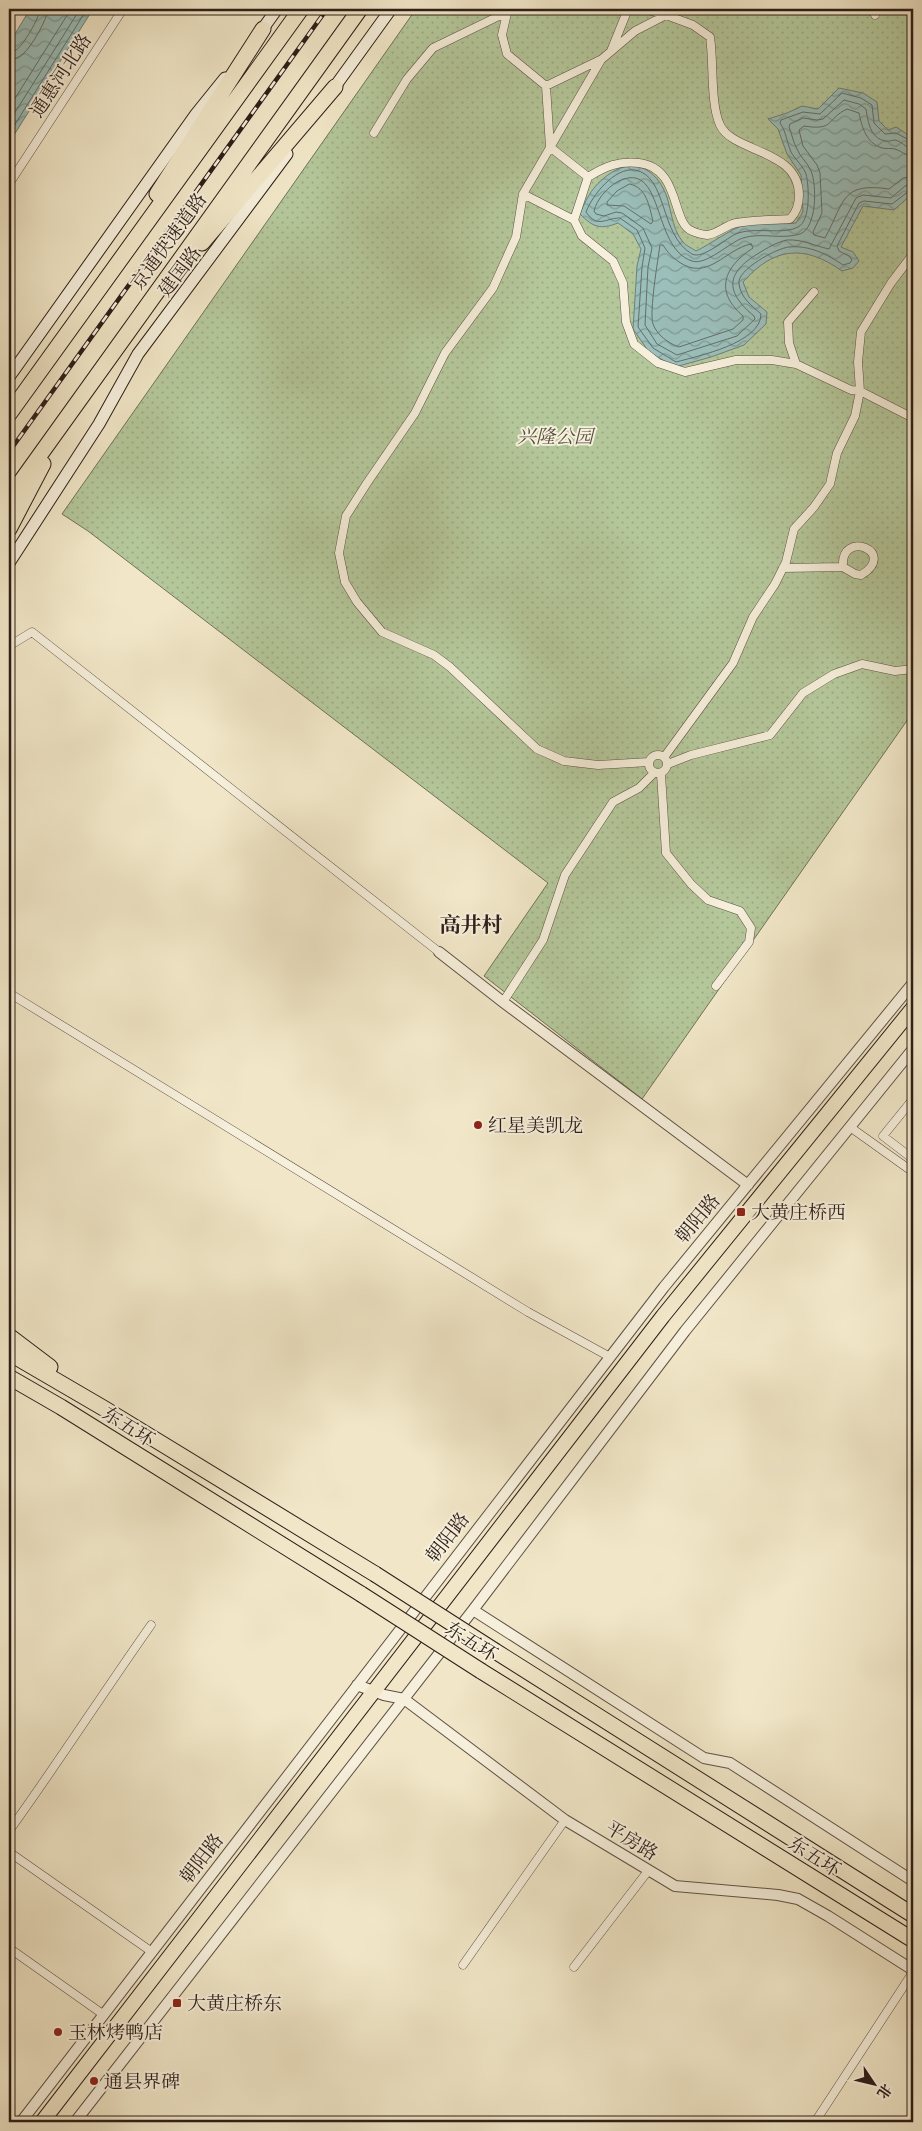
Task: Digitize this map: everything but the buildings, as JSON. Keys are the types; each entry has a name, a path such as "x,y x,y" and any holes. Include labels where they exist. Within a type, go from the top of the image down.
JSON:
{"highway":[{"name":"京通快速道路","path":"9,414 301,9"},
{"name":"京通快速道路","path":"9,498 360,9"},
{"path":"56,351 263,29"},
{"path":"131,326 335,87"},
{"path":"9,529 68,416"},
{"name":"朝阳路","path":"54,2122 663,1316 913,1008"},
{"name":"朝阳路","path":"42,2122 670,1321 913,1023"},
{"path":"9,1336 105,1409"},
{"name":"东五环","path":"9,1353 105,1409 375,1574 913,1915"},
{"name":"东五环","path":"9,1377 61,1407 913,1940"},
{"path":"9,1385 61,1407"}],"main road":[{"path":"9,378 196,114 277,9"},
{"name":"建国路","path":"9,563 99,424 138,354 391,9"}],"street":[{"name":"通惠河北路","path":"9,184 123,9"},
{"path":"610,52 628,9"},
{"path":"574,220 588,177 599,170 622,161 648,164 664,177 676,200 683,222 690,230 707,235 734,223 790,219 795,214 798,204 798,184 793,172 760,150 737,141 721,127 715,111 713,55 710,37 693,25 644,9"},
{"path":"507,11 502,35 507,54 546,86 550,147 588,177"},
{"path":"374,133 407,79 433,48 507,11"},
{"path":"546,86 602,59 635,31 666,15"},
{"path":"602,59 523,194 516,237 493,288 445,353 415,413 346,516 339,553 345,582 357,602 382,632 434,655 537,749 564,761 598,765 649,762"},
{"path":"523,194 574,220 582,236 613,261 623,283 626,322 634,344 658,363 685,372 736,360 772,360 796,364 851,390 860,391 913,418"},
{"path":"503,1002 543,940 566,875 613,802 639,788 657,773 666,770 666,760 733,663 753,617 775,584 783,568 794,529 814,507 830,484 838,453 855,416 860,391 858,362 861,332 891,283 913,254"},
{"path":"796,364 789,343 788,322 814,292"},
{"path":"783,568 843,567"},
{"path":"9,646 32,632 503,1002 748,1185"},
{"path":"657,773 649,769 649,762 652,757 666,760 770,735 804,693 834,674 862,664 895,671 913,669"},
{"path":"657,773 666,853 691,884 708,900 740,911 751,928 749,942 716,986"},
{"name":"朝阳路","path":"21,2122 664,1287 913,983"},
{"path":"9,993 528,1312 610,1357"},
{"path":"75,2122 473,1610 685,1331 913,1049"},
{"path":"913,1098 882,1136 913,1159"},
{"path":"850,1126 913,1172"},
{"path":"473,1610 704,1758 730,1764 913,1880"},
{"path":"9,1830 51,1774 108,1685 151,1625"},
{"name":"平房路","path":"357,1685 404,1699 566,1820 675,1886 778,1895 798,1899 828,1916 913,1971"},
{"path":"463,1965 566,1820"},
{"path":"9,1852 152,1952"},
{"path":"574,1967 648,1871"},
{"path":"9,1948 104,2015"},
{"path":"816,2122 913,1971"}],"green space":[{"name":"兴隆公园","path":"416,9 913,9 913,712 642,1099 484,976 548,883 88,531 62,514"}],"water":[{"path":"30,9 93,9 9,143 9,44"},
{"path":"839,88 863,93 877,102 879,121 888,130 896,127 913,138 913,193 894,210 863,206 841,247 853,252 859,261 853,268 842,271 815,256 790,253 778,256 755,270 743,282 749,297 767,312 766,324 744,345 675,367 649,352 633,329 637,266 641,249 633,234 618,223 601,227 589,222 580,214 586,200 598,183 609,174 623,167 637,166 649,171 659,181 666,194 673,223 679,236 684,243 696,251 745,225 796,223 803,212 801,175 787,154 778,129 768,119 802,106 818,109"}],"railway":[{"path":"9,452 327,9"}],"place":[{"name":"红星美凯龙","path":"478,1125"},
{"name":"大黄庄桥西","path":"741,1212"},
{"name":"大黄庄桥东","path":"177,2003"},
{"name":"玉林烤鸭店","path":"58,2032"},
{"name":"通县界碑","path":"94,2081"}],"district":[{"name":"高井村","path":"471,925"}]}
